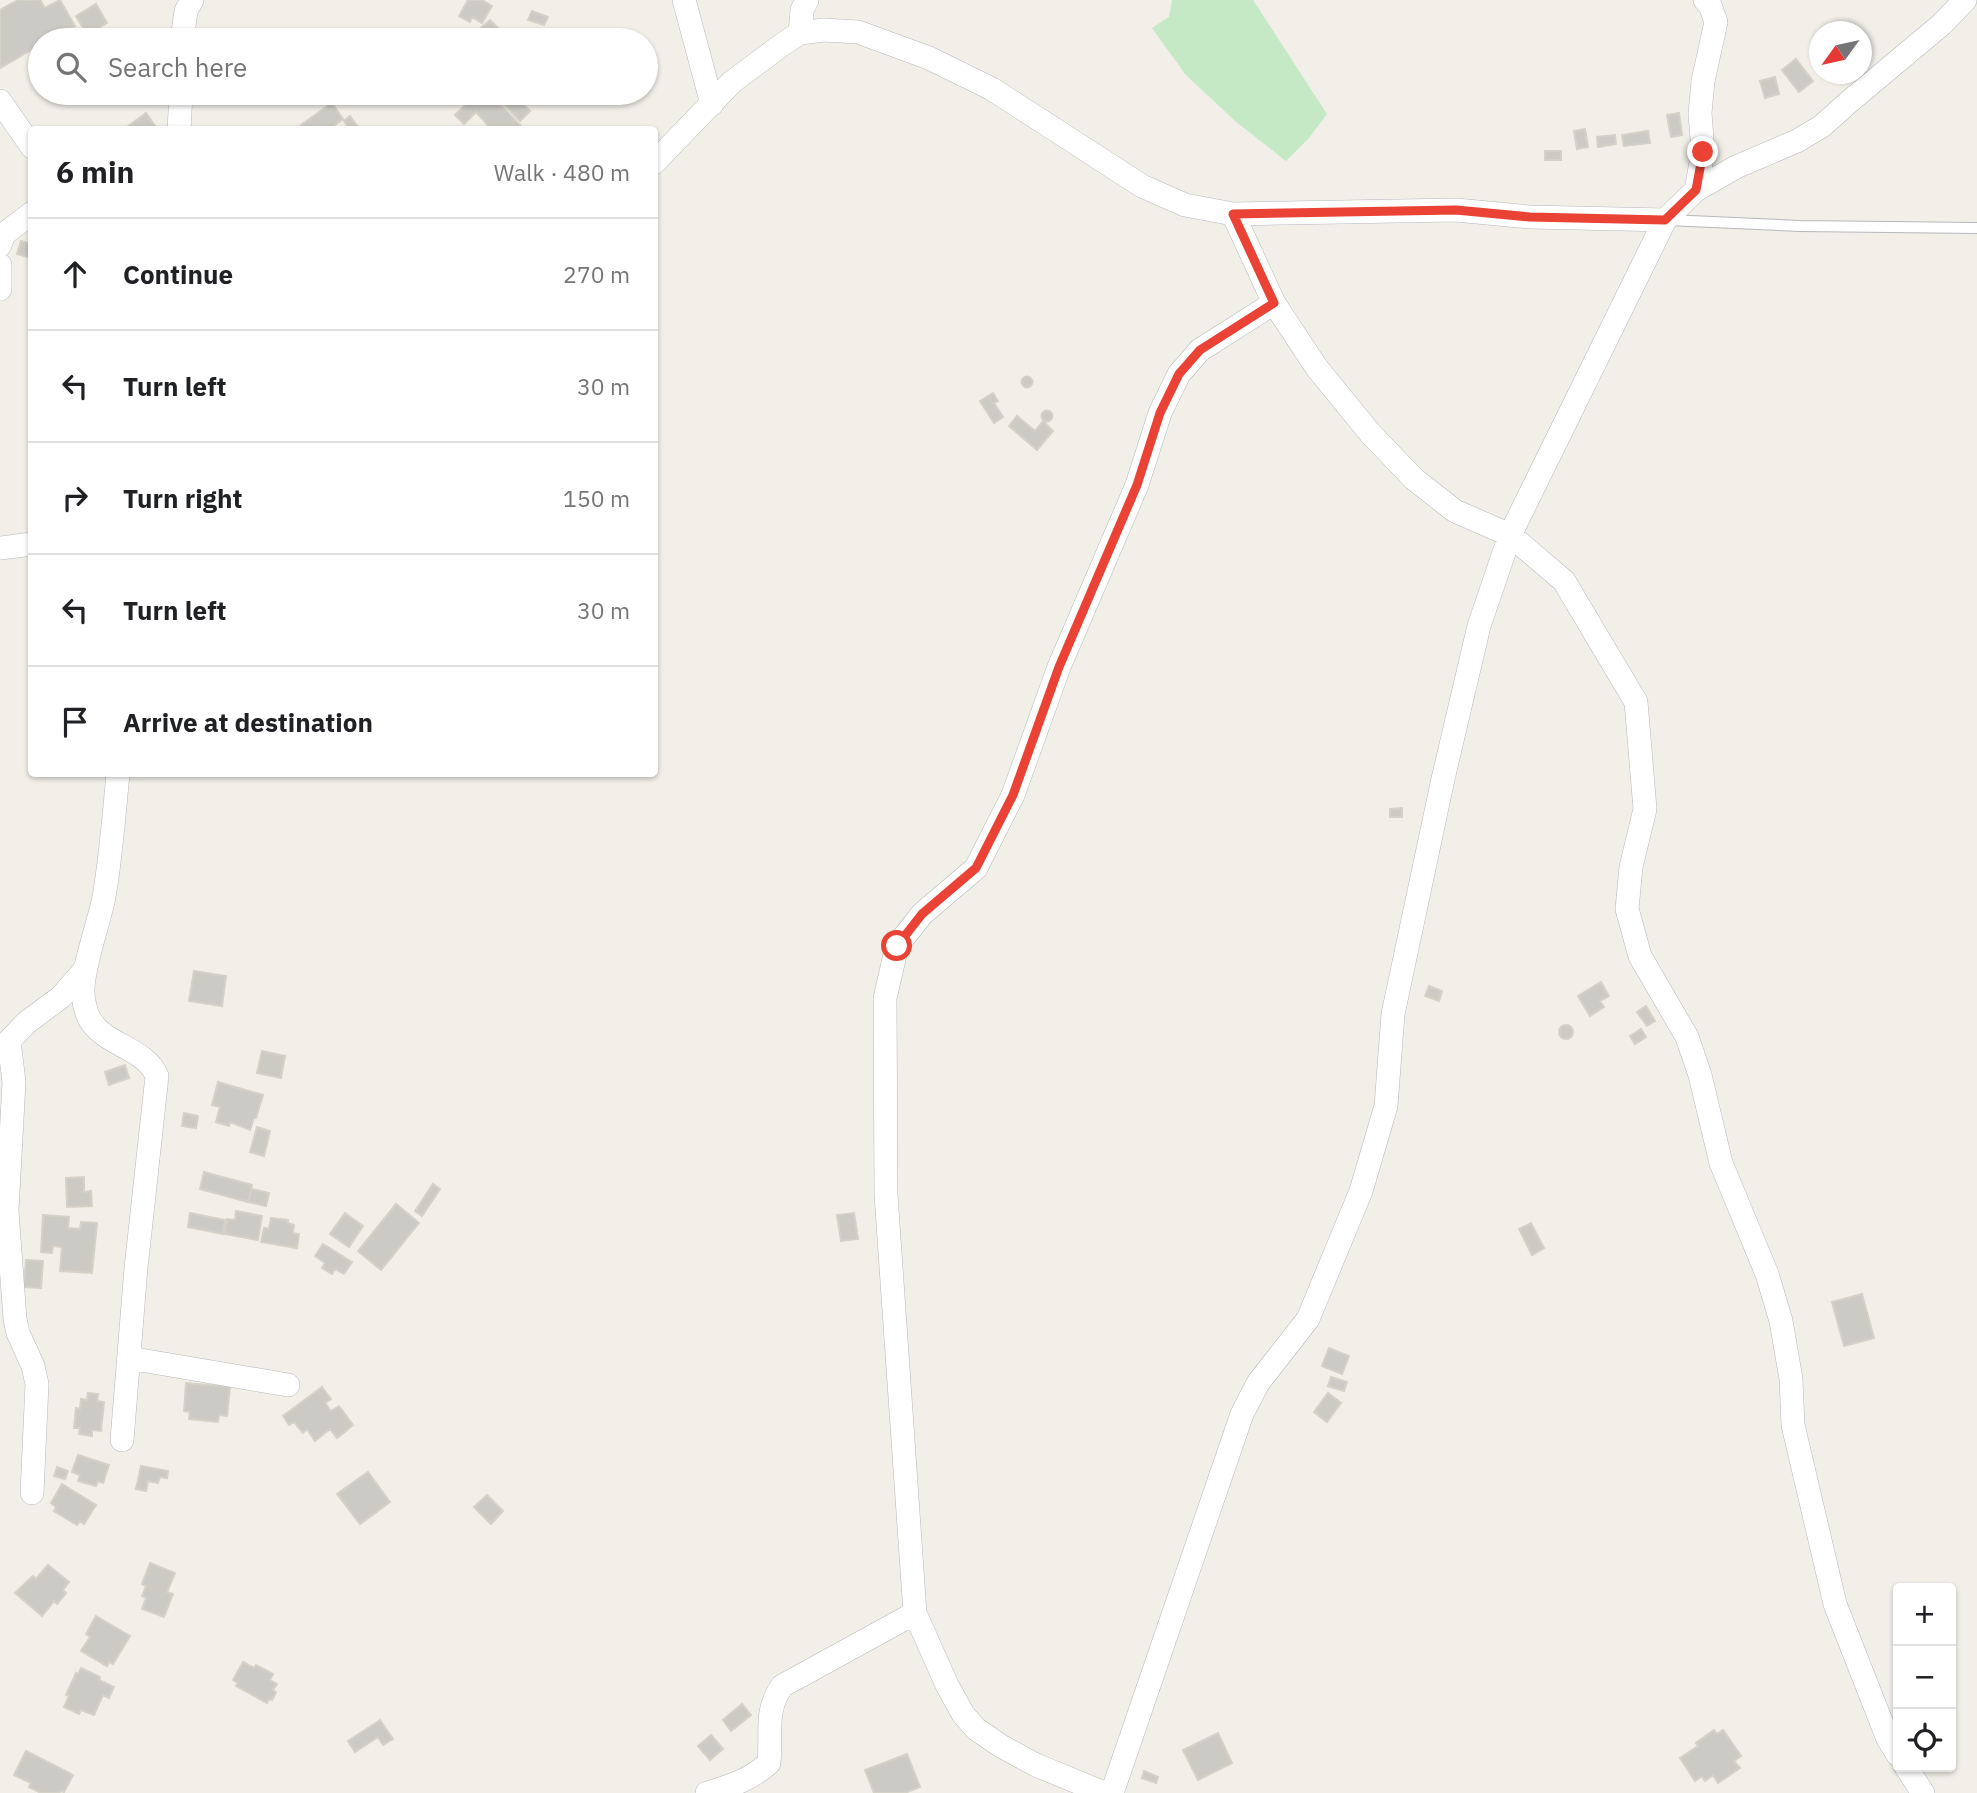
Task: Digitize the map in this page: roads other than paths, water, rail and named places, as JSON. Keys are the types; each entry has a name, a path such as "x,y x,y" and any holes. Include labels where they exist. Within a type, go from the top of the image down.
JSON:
{"street":[{"path":"184,28 186,11 192,0"},
{"path":"684,0 712,104"},
{"path":"1696,190 1703,152 1700,113 1703,80 1716,22 1706,0"},
{"path":"1112,1793 1242,1414 1258,1383 1307,1319 1361,1191 1386,1106 1393,1014 1441,791 1479,626 1510,535 1665,220 1696,190 1736,167 1797,141 1822,127 1942,24 1965,0"},
{"path":"798,3 800,33"},
{"path":"658,159 732,82 800,33 824,30 858,32 929,58 992,89 1142,186 1185,205 1233,214 1456,210 1530,217 1665,220"},
{"path":"0,101 28,141"},
{"path":"179,126 180,105"},
{"path":"1233,214 1274,303 1317,368 1370,433 1415,479 1455,511 1510,535 1564,581 1636,702 1645,809 1631,867 1627,909 1640,956 1687,1037 1700,1075 1721,1163 1767,1274 1785,1344 1791,1379 1793,1424 1835,1604 1893,1747"},
{"path":"0,245 4,233 28,216"},
{"path":"0,265 0,289"},
{"path":"1104,1793 1036,1765 976,1729 963,1714 947,1685 915,1613 886,1195 885,998 897,946 922,914 976,868 1007,807 1059,667 1137,485 1160,413 1179,374 1200,350 1274,303"},
{"path":"0,548 28,544"},
{"path":"118,777 104,894 83,992 88,1016 106,1037 146,1060 153,1066 157,1076 122,1440"},
{"path":"32,1493 37,1384 15,1319 7,1211 14,1082 9,1041 20,1028 61,997 87,966"},
{"path":"129,1358 288,1385"},
{"path":"707,1793 755,1776 769,1763 769,1720 773,1699 782,1686 915,1613"},
{"path":"1909,1772 1923,1793"}],"lane":[{"path":"1665,220 1800,226 1977,228"}]}
